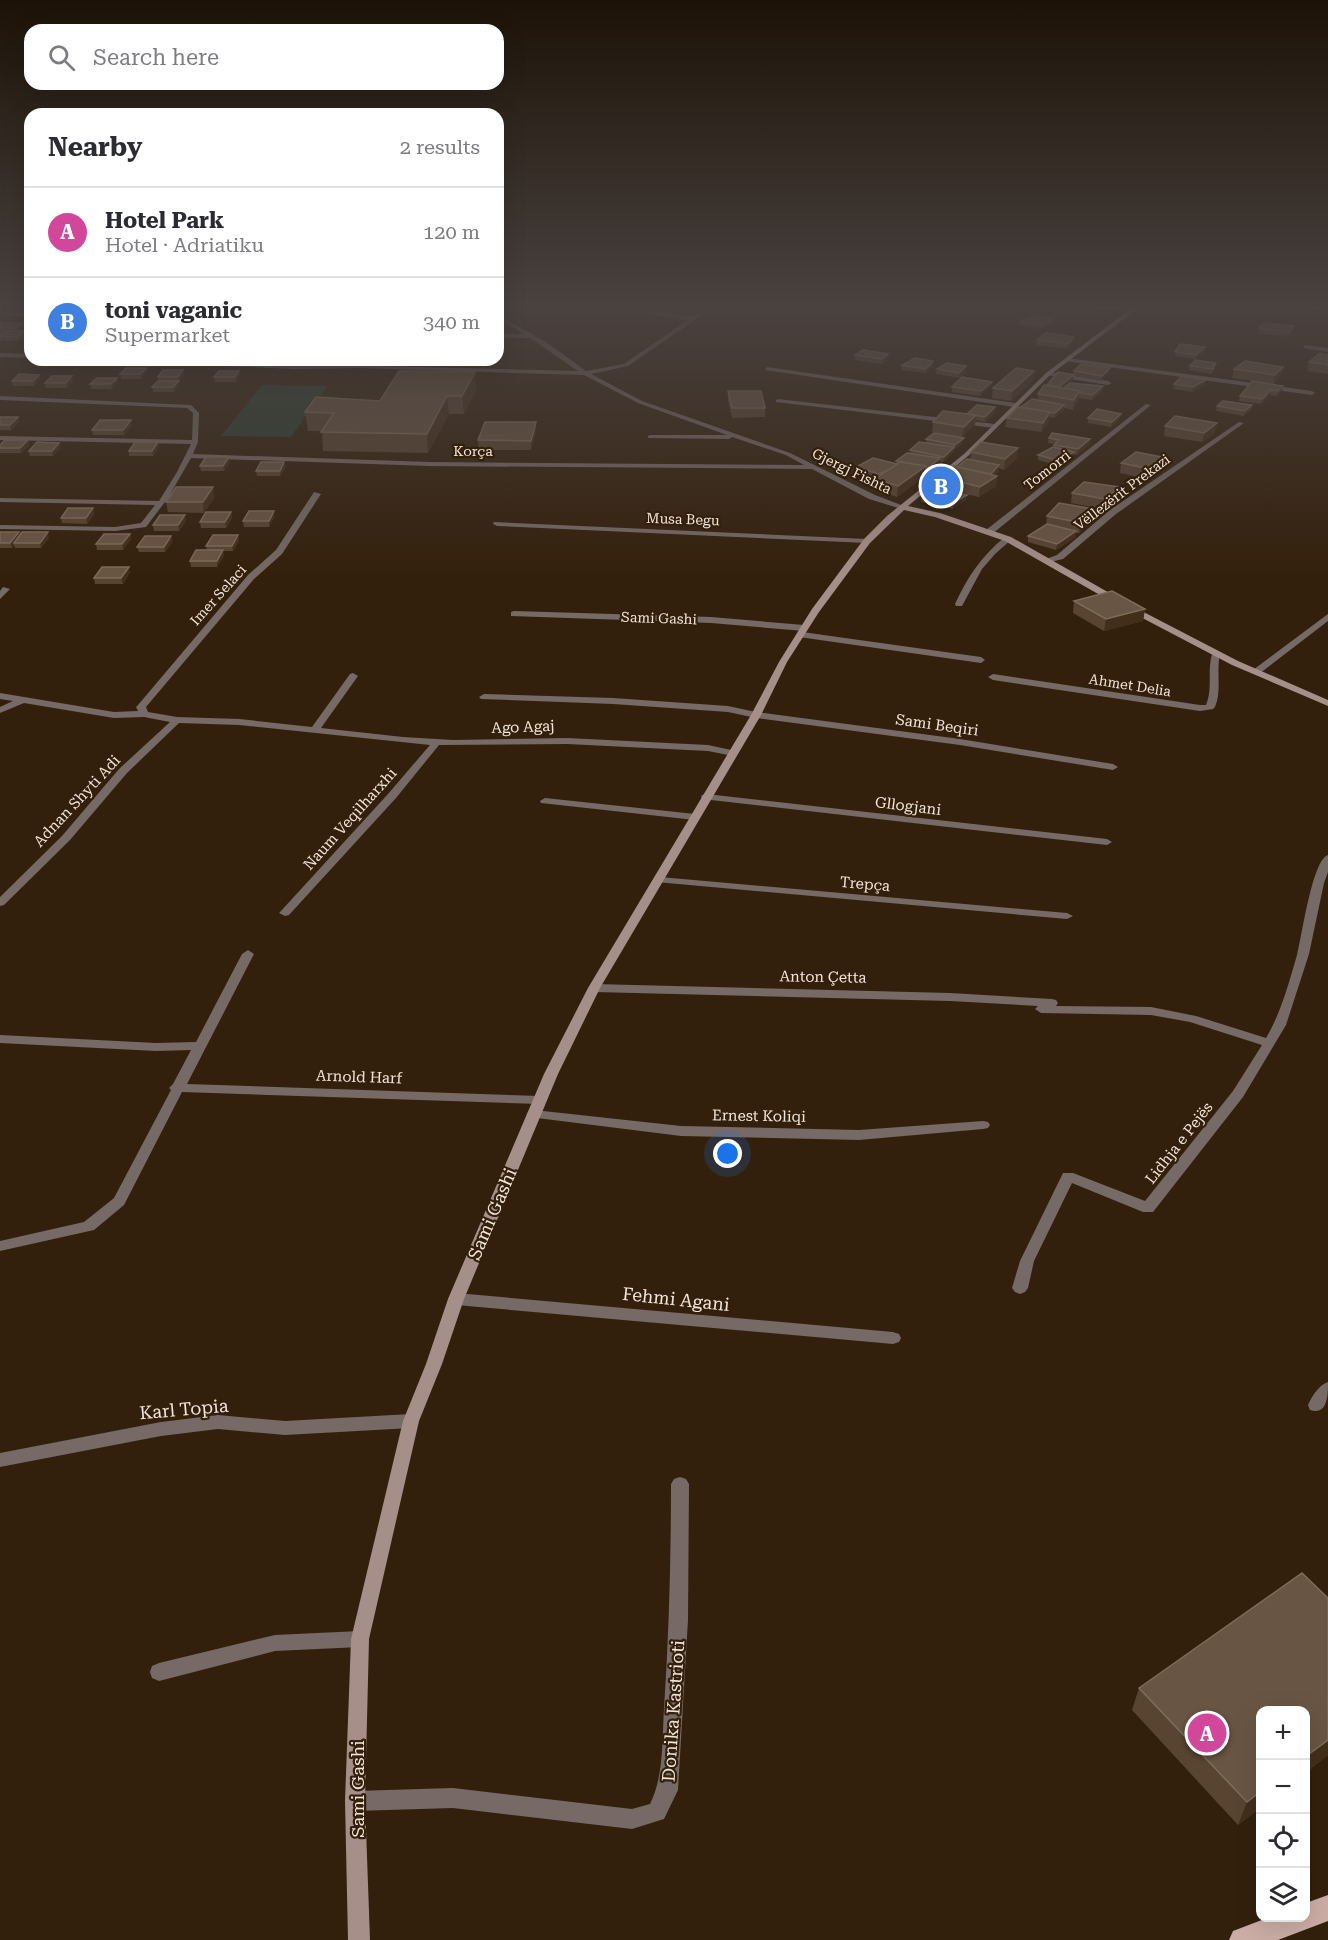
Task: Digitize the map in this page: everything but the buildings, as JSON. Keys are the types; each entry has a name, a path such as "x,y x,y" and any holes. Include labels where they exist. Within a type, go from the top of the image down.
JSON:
{"main road":[{"path":"1310,1915 1328,1908"},
{"path":"1242,1940 1291,1922"}],"street":[{"name":"Gjergj Fishta","path":"631,396 660,410 742,437 813,467 872,497 905,508"},
{"path":"951,396 1016,405"},
{"name":"Sami Gashi","path":"359,1940 356,1801 360,1639 411,1421 434,1364 456,1299 540,1100 594,988 660,880 706,797 756,715 783,662 803,632 867,541 1026,396"},
{"path":"0,398 189,406 196,412 195,442 148,522 136,527 0,527"},
{"path":"778,401 995,426"},
{"name":"Tomorri","path":"989,532 1148,405"},
{"name":"Vëllezërit Prekazi","path":"1049,561 1060,556 1113,512 1241,423"},
{"path":"650,437 742,437"},
{"path":"0,438 195,442"},
{"name":"Korça","path":"188,456 430,464 813,467"},
{"name":"Imer Selaci","path":"144,714 141,707 251,577 279,552 317,494"},
{"path":"0,500 160,504"},
{"path":"905,508 1008,539 1216,654 1328,703"},
{"name":"Musa Begu","path":"497,524 867,541"},
{"path":"959,604 980,567 998,545 1008,539"},
{"name":"Sami Gashi","path":"514,614 711,620 981,660"},
{"path":"1256,672 1328,617"},
{"name":"Ahmet Delia","path":"993,677 1200,708 1210,707 1213,700 1212,664 1216,654"},
{"path":"315,730 353,676"},
{"name":"Ago Agaj","path":"0,696 114,715 144,714 177,720 238,722 436,742 567,741 678,746 733,753"},
{"name":"Sami Beqiri","path":"484,697 613,701 728,709 756,715 960,742 1113,767"},
{"path":"0,710 21,701"},
{"name":"Adnan Shyti Adi","path":"0,903 66,838 123,771 177,720"},
{"name":"Naum Veqilharxhi","path":"285,913 392,796 436,742"},
{"name":"Gllogjani","path":"706,797 1107,842"},
{"path":"545,801 695,818"},
{"name":"Lidhja e Pejës","path":"1020,1288 1027,1261 1068,1176 1148,1208 1238,1094 1280,1025 1300,964 1318,883 1328,858"},
{"name":"Trepça","path":"660,880 1067,916"},
{"path":"0,1246 90,1226 119,1201 248,954"},
{"name":"Anton Çetta","path":"594,988 928,996 1052,1003"},
{"path":"1033,1009 1151,1011 1192,1019 1269,1043"},
{"path":"0,1040 156,1047 201,1046"},
{"name":"Arnold Harf","path":"176,1088 540,1100"},
{"name":"Ernest Koliqi","path":"534,1114 681,1131 859,1135 983,1125"},
{"name":"Fehmi Agani","path":"456,1299 893,1338"},
{"path":"1316,1405 1328,1388"},
{"name":"Karl Topia","path":"0,1460 161,1429 218,1422 285,1428 411,1421"},
{"name":"Donika Kastrioti","path":"356,1801 453,1798 632,1819 657,1812 668,1790 674,1721 680,1484"},
{"path":"159,1672 275,1643 360,1639"}],"green space":[{"path":"254,396 320,396 291,437 221,436"}],"place":[{"name":"toni vaganic","path":"941,486"},
{"name":"Hotel Park","path":"1207,1733"}]}
